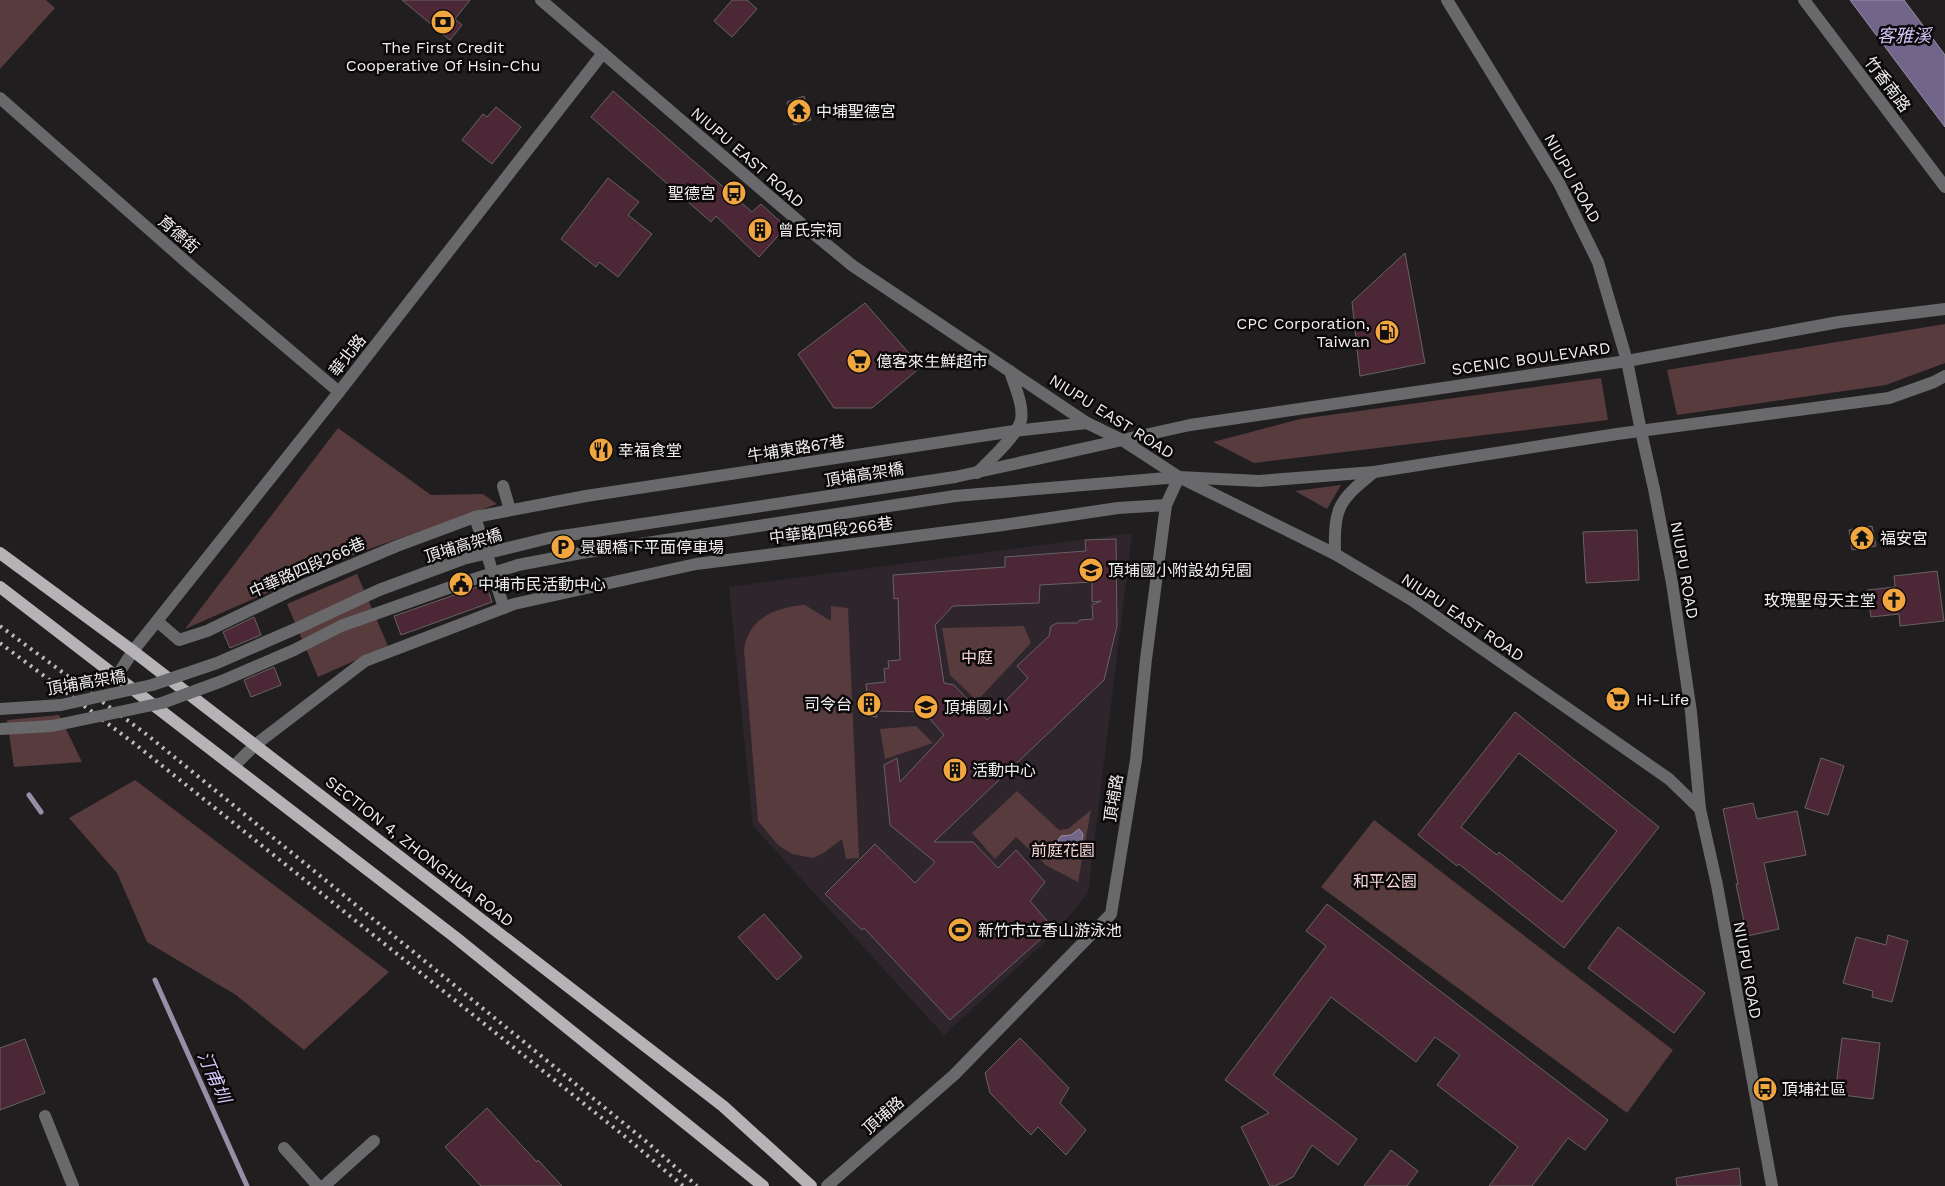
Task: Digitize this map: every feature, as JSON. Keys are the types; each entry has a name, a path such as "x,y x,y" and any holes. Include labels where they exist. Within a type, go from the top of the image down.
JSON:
{"main road":[{"name":"SECTION 4, ZHONGHUA ROAD","path":"0,553 133,651 723,1106 811,1186"},
{"path":"0,587 455,937 763,1186"}],"street":[{"name":"NIUPU EAST ROAD","path":"541,0 853,266 1087,423 1122,440 1179,477 1335,554 1412,600 1669,780 1700,809"},
{"name":"NIUPU ROAD","path":"1447,0 1559,183 1598,262 1627,361 1672,582 1691,712 1700,809 1772,1186"},
{"name":"竹香南路","path":"1804,0 1945,187"},
{"name":"華北路","path":"117,676 133,651 158,622 339,392 603,53"},
{"name":"育德街","path":"0,98 192,268 339,392"},
{"name":"SCENIC BOULEVARD","path":"976,473 1190,425 1627,361 1839,322 1945,309"},
{"path":"976,473 1003,446 1021,420 1020,405 1010,371"},
{"path":"0,729 52,726 162,702 222,681 294,650 342,626 468,581 518,565 581,553 955,496 1179,477 1259,481 1374,472 1640,431 1890,398 1945,376"},
{"name":"牛埔東路67巷","path":"510,510 586,496 1014,431 1087,423"},
{"path":"1335,554 1334,524 1340,504 1351,490 1374,472"},
{"name":"頂埔高架橋","path":"0,709 61,705 152,685 217,663 379,590 462,559 549,538 976,473"},
{"name":"頂埔路","path":"827,1186 954,1075 1111,914 1136,760 1146,659 1166,505 1179,477"},
{"path":"503,486 510,510"},
{"name":"中華路四段266巷","path":"234,766 255,745 365,661 514,604 696,564 1003,525 1118,508 1166,505"},
{"name":"中華路四段266巷","path":"158,622 179,640 207,631 292,590 397,546 476,517 510,510"},
{"path":"476,517 504,608"},
{"path":"45,1116 73,1186"},
{"path":"324,1186 374,1141"},
{"path":"284,1148 318,1186"}],"shaded area":[{"name":"頂埔國小","path":"1132,533 1088,893 1057,931 944,1035 753,826 729,587"}],"green space":[{"path":"0,0 46,0 55,8 0,69"},
{"path":"1945,324 1945,363 1886,385 1677,415 1667,370"},
{"path":"1601,378 1608,420 1254,463 1213,442 1300,419"},
{"path":"338,428 431,495 483,494 497,504 358,553 185,629"},
{"path":"1341,485 1327,509 1295,491"},
{"path":"357,574 388,646 318,677 287,604"},
{"path":"805,605 831,621 831,606 848,608 859,858 846,859 842,839 825,852 813,858 792,854 778,845 758,821 744,650 751,630 765,616 784,608"},
{"name":"中庭","path":"1024,626 1031,643 977,701 950,675 942,628"},
{"path":"59,715 82,762 14,767 7,720"},
{"path":"916,726 933,743 885,759 880,729"},
{"path":"135,780 389,972 304,1050 236,995 147,942 117,873 69,818"},
{"name":"前庭花園","path":"1017,791 1059,830 1068,829 1091,810 1078,882 1047,866 1016,837 995,859 972,833"},
{"name":"和平公園","path":"1374,820 1673,1050 1627,1113 1321,887"}],"water":[{"name":"客雅溪","path":"1850,0 1904,0 1945,55 1945,127"},
{"path":"1079,829 1083,834 1081,846 1076,849 1059,845 1058,840 1061,836 1071,835"}],"building":[{"name":"The First Credit Cooperative Of Hsin-Chu","path":"402,0 470,0 455,19 462,25 450,40"},
{"path":"732,0 747,0 757,9 732,37 714,21"},
{"path":"613,91 752,212 761,204 786,227 759,257 716,216 711,222 591,117"},
{"name":"中埔聖德宮","path":"804,96 811,120 794,125 787,102"},
{"path":"496,107 521,127 492,164 462,140 483,114 487,117"},
{"path":"608,178 639,202 628,215 652,234 618,277 599,262 596,267 561,239"},
{"name":"CPC Corporation, Taiwan","path":"1405,253 1425,363 1360,376 1352,302"},
{"name":"億客來生鮮超市","path":"865,303 921,367 872,408 834,408 798,354"},
{"name":"福安宮","path":"1872,526 1876,546 1852,550 1849,530"},
{"path":"1637,530 1639,580 1586,583 1583,532"},
{"path":"1116,539 1117,626 1104,680 934,842 973,842 998,868 1016,850 1045,882 1030,901 1053,928 950,1020 864,928 862,930 825,894 875,844 915,883 935,862 890,825 884,765 897,758 900,782 944,735 924,712 876,711 877,717 864,715 861,694 867,693 866,684 885,682 884,669 889,668 888,661 900,660 898,598 894,599 893,575 1005,567 1005,557 1086,551 1085,540","holes":["1092,582 1092,602 1101,601 1092,605 1093,619 1080,620 1077,623 1057,623 1051,626 1049,636 1017,666 1028,678 987,720 954,685 944,683 935,625 953,606 1039,603 1040,585"]},
{"name":"玫瑰聖母天主堂","path":"1937,571 1944,621 1900,626 1899,614 1871,617 1867,590 1895,587 1894,576"},
{"path":"486,584 492,602 401,635 394,616"},
{"path":"254,617 261,635 230,648 223,632"},
{"path":"274,667 281,685 251,697 244,680"},
{"path":"1515,712 1659,827 1564,948 1459,864 1457,866 1418,835","holes":["1519,753 1617,831 1562,902 1499,852 1497,855 1461,827"]},
{"path":"1821,758 1844,766 1828,815 1805,808"},
{"path":"1753,803 1757,819 1797,811 1806,855 1764,863 1779,929 1747,936 1723,809"},
{"path":"1327,904 1608,1120 1585,1150 1568,1138 1532,1186 1489,1186 1518,1147 1437,1085 1460,1055 1435,1037 1416,1062 1331,997 1273,1075 1357,1139 1338,1165 1312,1145 1293,1177 1275,1186 1270,1186 1241,1127 1269,1113 1225,1080 1326,946 1306,931"},
{"path":"764,914 802,957 777,980 738,937"},
{"path":"1618,927 1705,993 1674,1033 1588,968"},
{"path":"1888,935 1908,941 1892,1002 1872,997 1873,991 1843,983 1856,937 1886,945"},
{"path":"1020,1038 1069,1088 1060,1103 1086,1130 1066,1155 1038,1127 1031,1135 990,1093 985,1073"},
{"path":"1842,1038 1880,1043 1873,1099 1835,1094"},
{"path":"25,1039 45,1093 0,1110 0,1048"},
{"path":"487,1108 562,1186 481,1186 445,1147"},
{"path":"1391,1150 1418,1171 1407,1186 1364,1186"},
{"path":"1739,1168 1741,1186 1677,1186 1676,1178"}],"waterway":[{"name":"汀甫圳","path":"29,795 41,812"},
{"name":"汀甫圳","path":"155,980 247,1186"}],"railway":[{"path":"0,626 146,734 648,1143 697,1186"},
{"path":"0,643 135,744 628,1139 683,1186"}],"place":[{"name":"The First Credit Cooperative Of Hsin-Chu","path":"443,22"},
{"name":"中埔聖德宮","path":"799,111"},
{"name":"聖德宮","path":"734,193"},
{"name":"曾氏宗祠","path":"760,230"},
{"name":"CPC Corporation, Taiwan","path":"1387,332"},
{"name":"億客來生鮮超市","path":"859,361"},
{"name":"幸福食堂","path":"601,450"},
{"name":"福安宮","path":"1862,538"},
{"name":"景觀橋下平面停車場","path":"563,547"},
{"name":"頂埔國小附設幼兒園","path":"1091,570"},
{"name":"中埔市民活動中心","path":"461,584"},
{"name":"玫瑰聖母天主堂","path":"1894,600"},
{"name":"Hi-Life","path":"1618,699"},
{"name":"司令台","path":"869,704"},
{"name":"頂埔國小","path":"926,707"},
{"name":"活動中心","path":"955,770"},
{"name":"新竹市立香山游泳池","path":"960,930"},
{"name":"頂埔社區","path":"1765,1089"}]}
